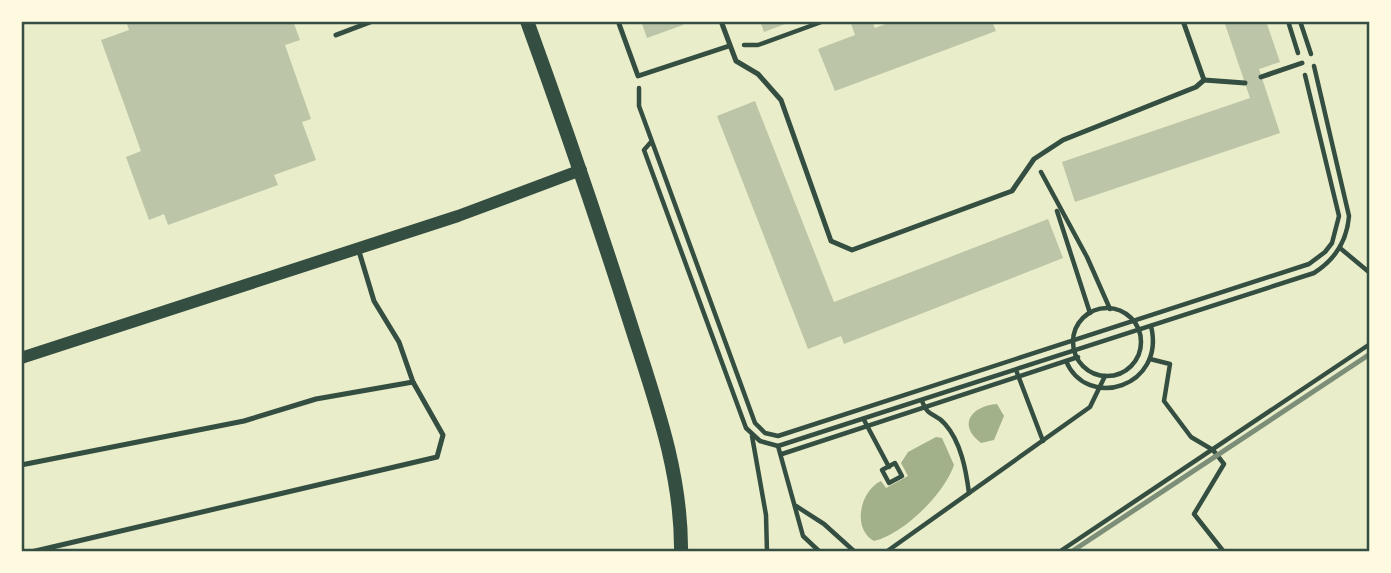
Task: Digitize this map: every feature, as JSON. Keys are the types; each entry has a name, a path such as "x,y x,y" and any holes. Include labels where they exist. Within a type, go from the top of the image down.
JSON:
{"main road":[{"path":"527,21 581,170 662,424 676,482 681,552"}],"street":[{"path":"21,358 458,216 581,170"}],"lane":[{"path":"336,35 373,21"},
{"path":"618,21 638,76 729,46"},
{"path":"721,21 736,61 758,74 781,100 831,241 852,250 1012,191 1034,159 1063,139 1196,87 1204,80 1245,83"},
{"path":"1183,21 1204,80"},
{"path":"1261,77 1302,63"},
{"path":"31,552 436,457 443,435 413,382 399,342 374,301 358,248"},
{"path":"21,465 244,421 316,399 413,382"}],"path":[{"path":"729,46 758,45 824,21"},
{"path":"639,106 755,423 765,433 778,436 1309,264 1318,258 1332,243 1339,216 1302,63 1288,21"},
{"path":"652,141 645,150 746,428 752,436 769,445 778,446 1314,273 1324,267 1340,248 1348,228 1349,216 1313,60 1300,21"},
{"path":"1034,159 1087,257 1110,309"},
{"path":"1054,200 1090,313"},
{"path":"1340,248 1370,273"},
{"path":"1110,309 1120,311 1133,321 1139,330 1141,345 1134,364 1116,375 1105,376 1086,368 1075,351 1074,341 1076,330 1090,313 1110,309"},
{"path":"1066,361 1078,378 1090,385 1119,387 1143,372 1150,359 1153,345 1151,326"},
{"path":"1059,552 1370,344"},
{"path":"782,454 1078,357"},
{"path":"1150,359 1170,364 1164,401 1191,437 1213,450 1224,464 1194,514 1224,552"},
{"path":"1016,370 1043,440"},
{"path":"886,552 1090,407 1105,376"},
{"path":"922,401 926,411 945,423 960,452 965,462 969,493"},
{"path":"864,419 889,467"},
{"path":"752,436 766,515 767,552"},
{"path":"778,446 803,537 820,552"},
{"path":"895,463 902,476 889,483 882,470 889,467 895,463"},
{"path":"795,506 824,524 855,552"}],"shaded area":[{"path":"997,404 1004,416 994,440 981,443 970,430 970,418 980,408"},
{"path":"936,437 942,438 954,465 942,488 910,522 874,541 867,535 861,519 861,509 868,492 881,481 886,488 908,476 901,463 908,452"}],"building":[{"path":"126,21 293,21 300,40 285,45 311,119 302,122 316,160 274,175 278,185 168,225 164,214 149,220 126,157 141,151 101,40 129,30"},
{"path":"641,21 682,21 683,25 647,38"},
{"path":"760,21 793,21 764,32"},
{"path":"850,21 872,21 875,28 893,21 992,21 996,31 835,91 818,49 855,35"},
{"path":"1224,21 1266,21 1280,62 1259,69 1280,133 1075,202 1062,162 1250,98"},
{"path":"755,101 834,302 1048,219 1063,258 844,344 841,336 808,349 717,116"}],"railway":[{"path":"1071,552 1370,354"}]}
